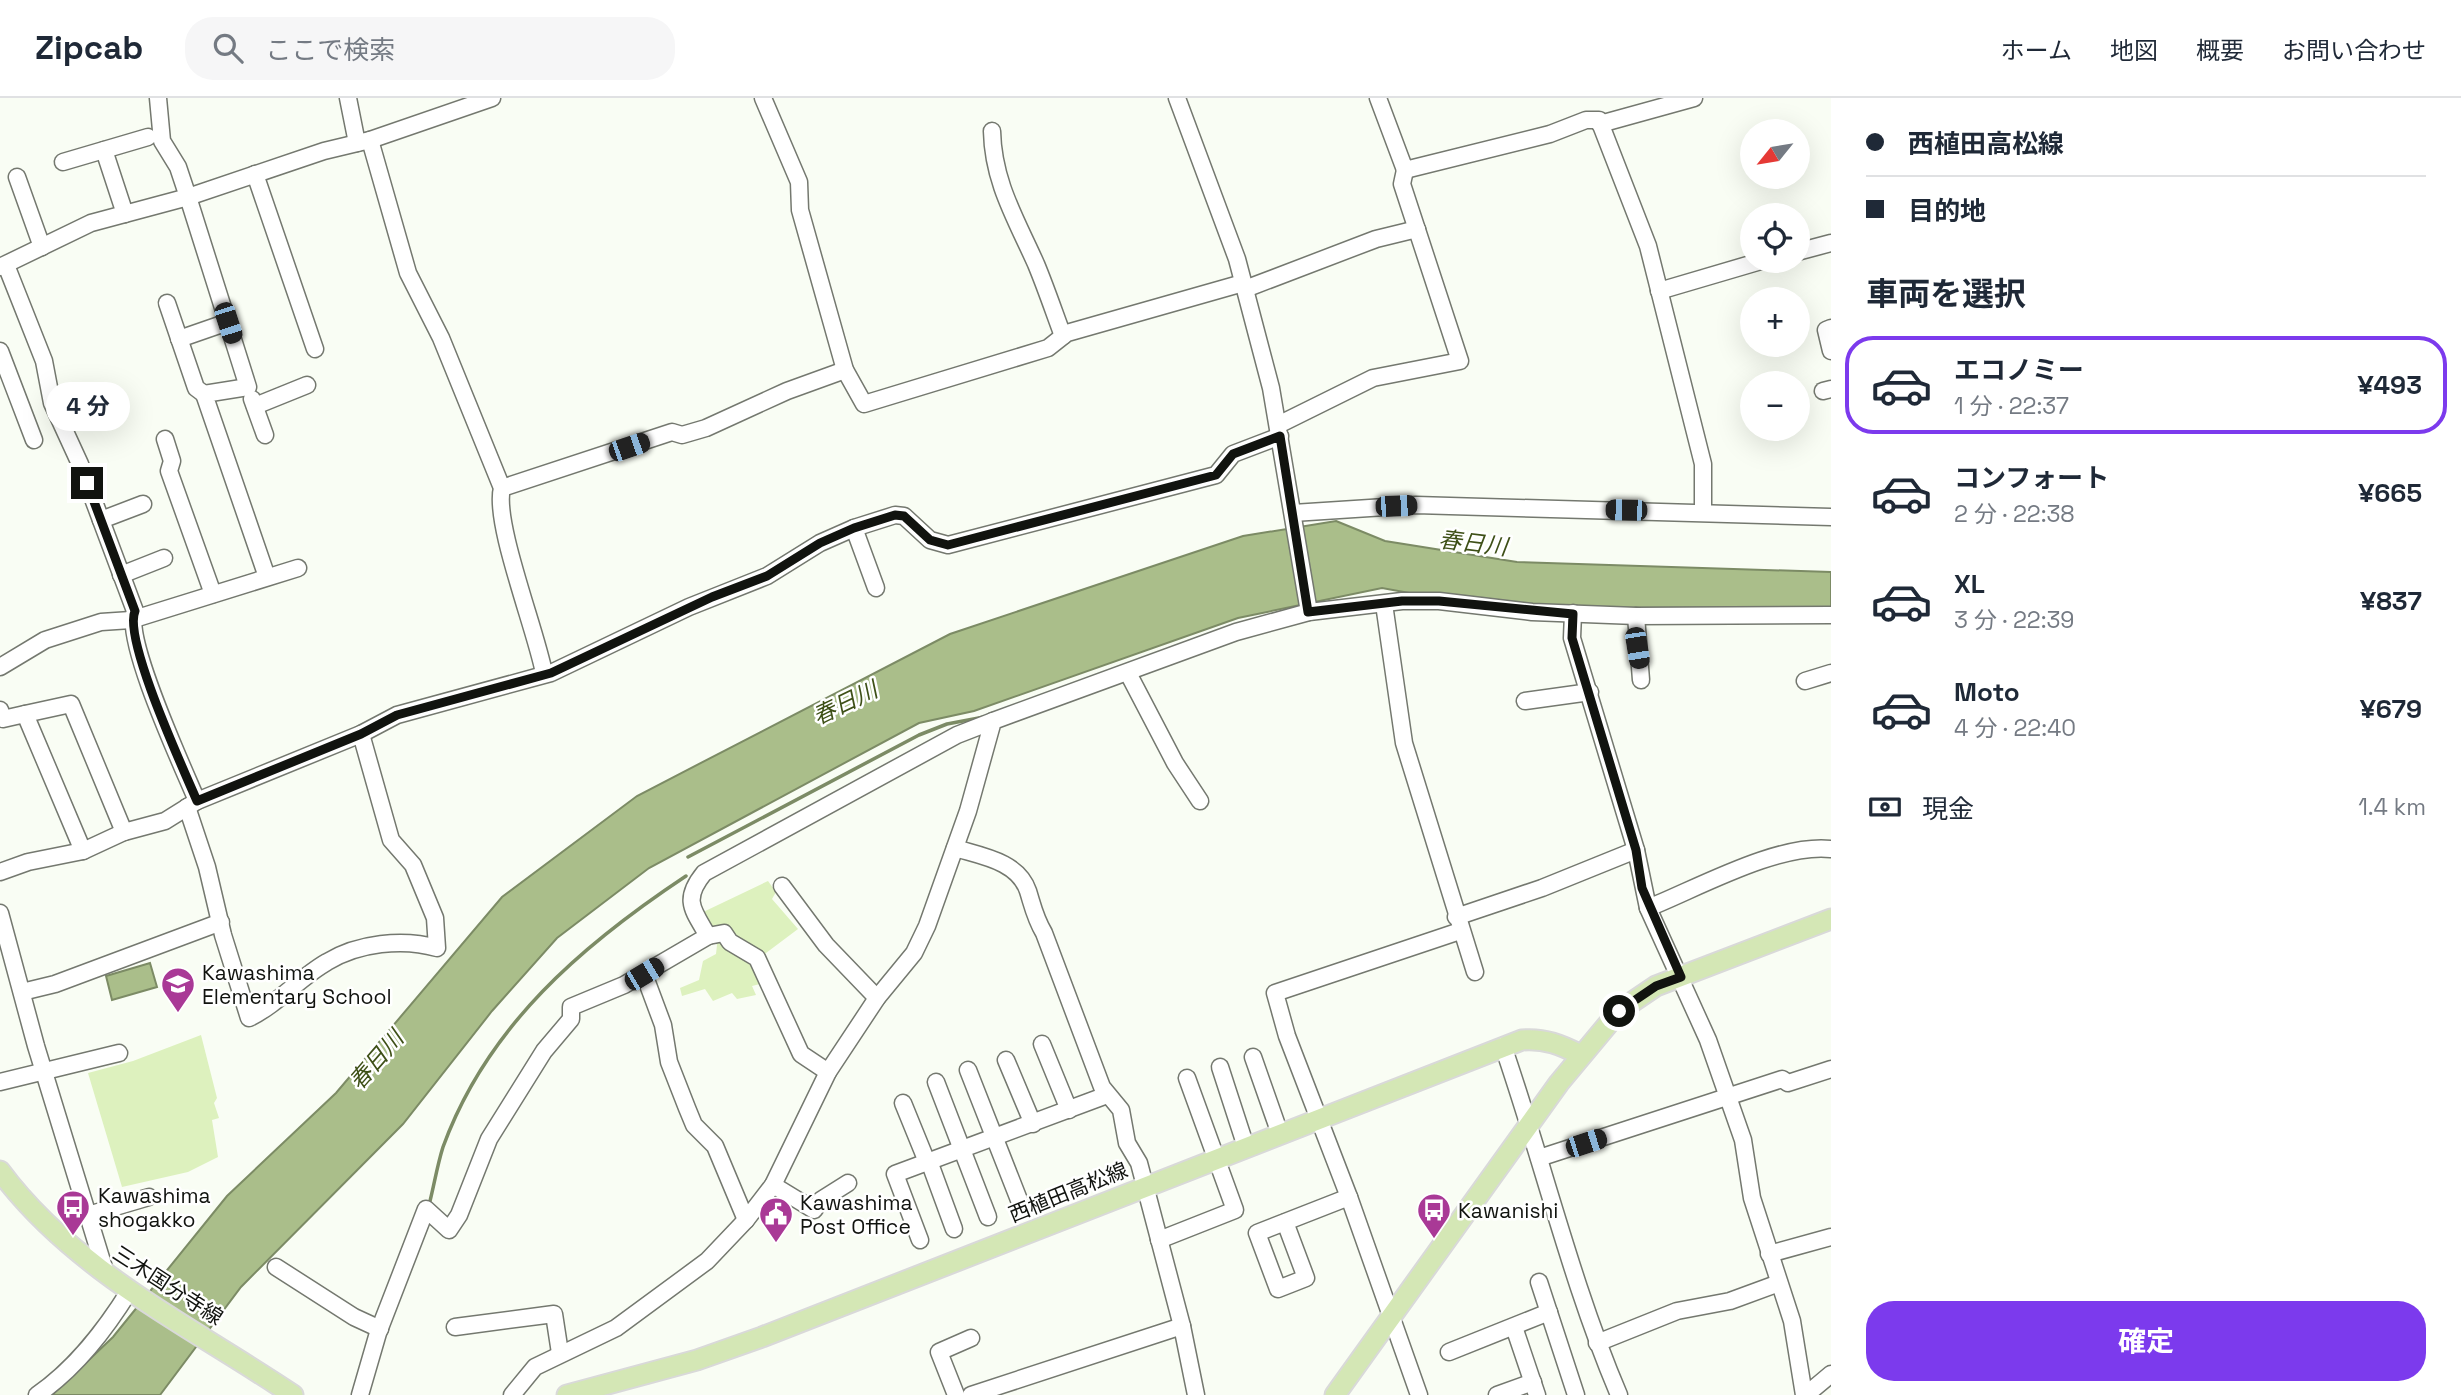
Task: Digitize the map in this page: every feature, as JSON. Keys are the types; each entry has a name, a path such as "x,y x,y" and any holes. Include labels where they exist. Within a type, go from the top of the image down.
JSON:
{"main road":[{"path":"1335,1395 1581,1055 1619,1011 1656,986 1831,919"},
{"name":"西植田高松線","path":"567,1395 697,1360 762,1337 1503,1046 1539,1038 1555,1042 1581,1055"},
{"name":"三木国分寺線","path":"0,1171 40,1220 106,1274 293,1395"}],"street":[{"path":"158,98 162,111 162,141 178,167 265,435"},
{"path":"348,98 408,273 441,338 502,488 499,498 509,547 544,673"},
{"path":"361,734 391,839 414,865 435,918 437,948 416,943 393,943 344,953 327,962 264,1011 248,1018 192,804 146,674 131,620 135,611 101,520 52,403 44,361 3,266 91,223 188,197 364,142 454,104 492,98"},
{"path":"763,98 799,182 800,210 845,370 864,404 1048,348 1063,336 1244,286 1376,239 1417,229"},
{"path":"1177,98 1223,220 1271,388 1308,609"},
{"path":"0,872 28,862 83,851 124,832 165,821 192,804 361,734 397,715 551,673 712,597 767,576 820,543 854,528 895,515 904,516 930,540 948,545 1216,475 1233,454 1373,378 1460,361 1402,184 1405,170 1378,98"},
{"path":"1600,124 1694,98"},
{"path":"1405,170 1550,134 1586,120 1599,120 1648,246 1703,464 1703,512"},
{"path":"992,131 995,167 1004,199 1036,265 1063,336"},
{"path":"63,162 148,137"},
{"path":"104,150 125,214"},
{"path":"255,174 315,349"},
{"path":"17,177 42,247"},
{"path":"1810,249 1831,243"},
{"path":"1659,291 1740,267"},
{"path":"167,303 196,388 204,394 267,577"},
{"path":"179,339 228,323"},
{"path":"1831,328 1826,330 1831,351"},
{"path":"0,351 6,388 34,440"},
{"path":"502,488 672,432 682,435 706,428 787,391 845,370"},
{"path":"255,406 307,385"},
{"path":"204,394 248,387"},
{"path":"165,439 172,461 169,471 213,594"},
{"path":"101,520 143,504"},
{"path":"1294,515 1416,506 1831,517"},
{"path":"854,528 876,588"},
{"path":"121,575 164,558"},
{"path":"0,667 45,640 101,622 131,620 298,568"},
{"path":"708,936 691,907 690,897 704,873 957,736 1236,632 1308,609 1439,601 1573,614 1831,615"},
{"path":"1384,604 1404,743 1475,972"},
{"path":"1573,614 1572,638 1636,850 1648,908 1718,1065 1726,1096 1743,1140 1752,1198 1791,1321 1805,1395 1831,1374"},
{"path":"1636,616 1642,680"},
{"path":"1128,673 1175,763 1200,801"},
{"path":"1805,681 1831,673"},
{"path":"1525,701 1590,692"},
{"path":"0,710 3,719 71,704 124,832"},
{"path":"24,714 83,851"},
{"path":"512,1395 535,1367 616,1328 707,1261 746,1220 773,1185 828,1072 877,998 914,953 955,848 993,721"},
{"path":"955,848 1002,863 1022,879 1034,916 1044,933 1107,1095 1124,1118 1126,1139 1139,1163 1182,1326 1196,1395"},
{"path":"1648,908 1713,880 1791,852 1831,849"},
{"path":"1419,1395 1349,1197 1317,1120 1275,993 1458,924 1636,850"},
{"path":"782,886 826,945 877,998"},
{"path":"0,914 106,1274"},
{"path":"22,992 55,984 221,922"},
{"path":"360,1395 380,1329 426,1209 449,1230 459,1215 489,1139 544,1051 570,1019 571,1007 644,974 708,936 724,933 730,942 757,958 801,1054 828,1072"},
{"path":"644,974 663,1025 668,1062 694,1125 715,1146 746,1220"},
{"path":"1042,1044 1069,1110"},
{"path":"1503,1046 1530,1124 1569,1264 1619,1395"},
{"path":"0,1082 119,1053"},
{"path":"1253,1057 1280,1134"},
{"path":"1006,1060 1033,1124"},
{"path":"1220,1067 1246,1147"},
{"path":"1539,1158 1726,1096 1782,1079 1788,1083 1831,1069"},
{"path":"968,1070 997,1138 1021,1205"},
{"path":"1159,1240 1235,1210 1187,1078"},
{"path":"936,1082 988,1217"},
{"path":"920,1240 895,1174 1107,1095"},
{"path":"902,1103 954,1229"},
{"path":"773,1185 814,1210 821,1200 848,1184"},
{"path":"88,1215 149,1197"},
{"path":"1285,1222 1349,1197"},
{"path":"1769,1254 1831,1237"},
{"path":"276,1267 354,1317 380,1329"},
{"path":"1539,1282 1576,1395"},
{"path":"1597,1343 1677,1311 1730,1301 1779,1283"},
{"path":"37,1395 68,1369 100,1335 131,1291"},
{"path":"1450,1352 1549,1312"},
{"path":"456,1327 554,1314 560,1353"},
{"path":"971,1395 1182,1326"},
{"path":"1498,1395 1535,1389 1514,1327"},
{"path":"956,1395 939,1352 971,1338"}],"shaded area":[{"path":"768,881 776,892 772,899 798,929 754,962 764,983 752,986 756,995 737,999 732,993 713,1001 705,989 682,996 680,988 699,980 703,961 716,954 717,945 699,914"},
{"path":"201,1035 217,1098 214,1103 219,1118 212,1120 218,1157 188,1172 122,1187 88,1073 133,1061"}],"water":[{"name":"春日川","path":"1336,521 1385,541 1517,562 1831,572 1831,607 1540,608 1448,600 1382,588 1238,618 974,711 919,723 649,868 557,938 492,1011 403,1124 241,1287 160,1395 52,1395 113,1337 227,1196 336,1093 502,897 637,796 950,634 1243,536"},
{"path":"150,963 157,987 112,1000 106,976"}],"waterway":[{"path":"688,857 919,735 947,724 984,717"},
{"path":"429,1205 443,1147 462,1103 485,1063 512,1026 575,960 610,930 686,876"}],"place":[{"name":"Kawashima Elementary School","path":"178,1014"},
{"name":"Kawashima shogakko","path":"73,1237"},
{"name":"Kawanishi","path":"1434,1240"},
{"name":"Kawashima Post Office","path":"776,1244"}],"route":[{"path":"87,483 135,611 131,620 146,674 197,801 361,734 397,715 428,709 551,673 602,647 663,622 689,607 767,576 820,543 854,528 895,515 904,516 913,521 930,540 940,545 948,545 1216,475 1233,454 1280,436 1308,612 1402,601 1439,601 1573,614 1572,638 1636,850 1642,888 1648,908 1681,977 1656,986 1619,1011"}]}
